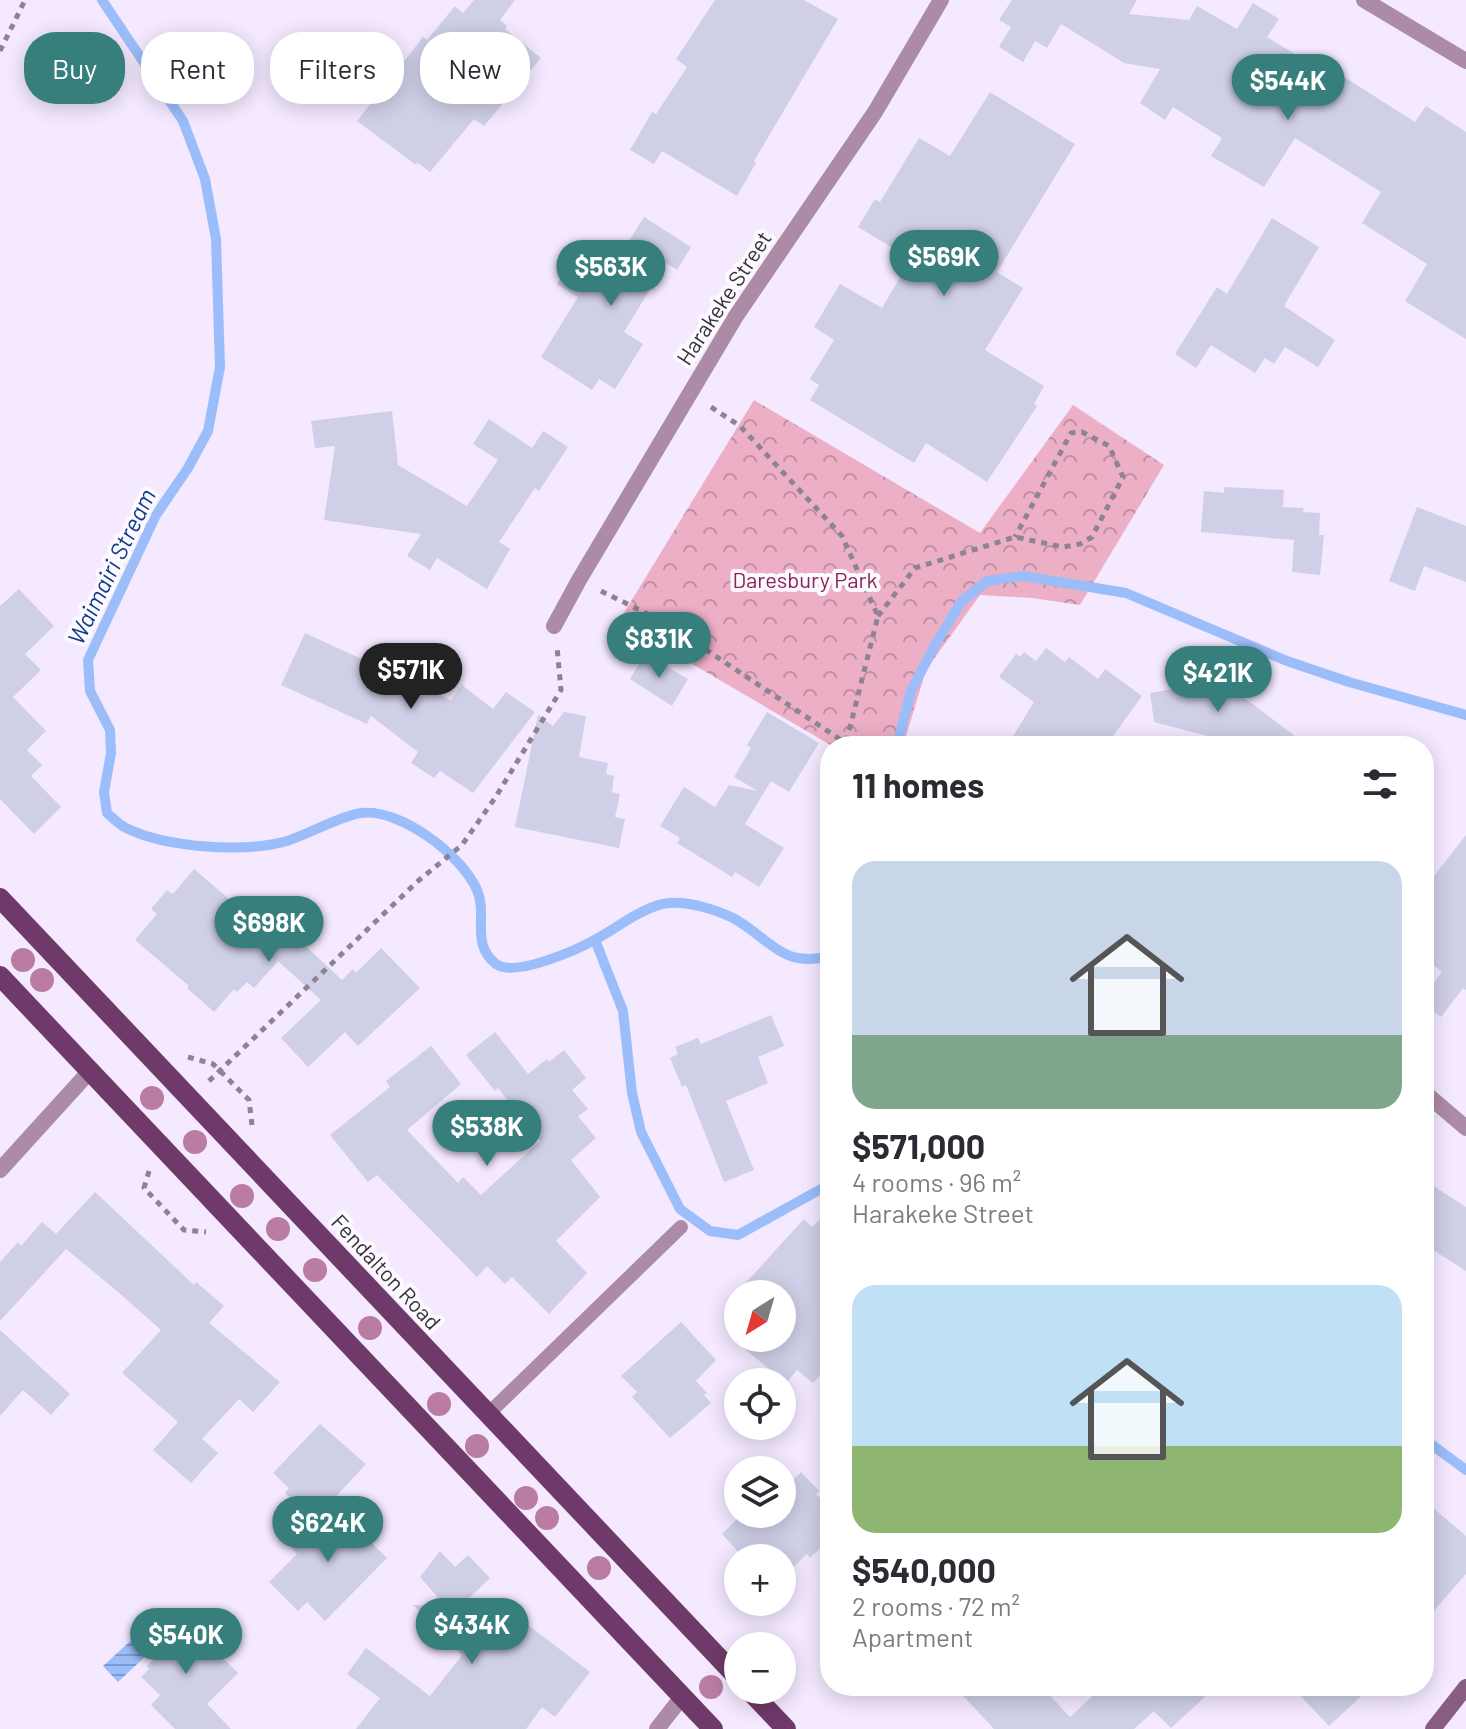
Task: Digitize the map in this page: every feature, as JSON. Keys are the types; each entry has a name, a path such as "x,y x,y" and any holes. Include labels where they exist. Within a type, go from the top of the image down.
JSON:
{"main road":[{"name":"Fendalton Road","path":"0,898 724,1663"},
{"path":"0,976 713,1729"},
{"path":"1433,1729 1466,1687"},
{"path":"762,1704 786,1729"}],"street":[{"name":"Harakeke Street","path":"554,626 736,316 875,112 941,0"},
{"path":"1364,0 1466,61"},
{"path":"0,1170 90,1071"},
{"path":"1434,1101 1466,1128"},
{"path":"657,1729 682,1697"}],"lane":[{"path":"487,1415 681,1227"}],"path":[{"path":"0,51 25,0"},
{"path":"690,393 740,426 842,536 878,616"},
{"path":"850,736 878,616 915,568 1015,537 1063,547 1080,544 1092,537 1123,477 1109,446 1082,432 1071,433 1015,537"},
{"path":"579,580 666,623 835,736"},
{"path":"205,1085 418,881 462,845 495,798 561,690 554,626"},
{"path":"175,1054 213,1064 249,1100 253,1136"},
{"path":"150,1167 144,1188 184,1230 211,1232"}],"green space":[{"name":"Daresbury Park","path":"754,400 980,533 1073,405 1164,465 1080,605 980,595 926,670 906,736 820,736 820,739 619,621"}],"water":[{"path":"137,1635 151,1651 118,1682 103,1666"}],"building":[{"path":"474,0 515,0 500,20 509,32 434,32 455,6 463,13"},
{"path":"715,0 804,0 838,19 754,161 756,163 737,196 662,151 654,164 630,150 652,112 656,114 687,67 676,59"},
{"path":"1012,0 1137,0 1129,14 1189,20 1197,6 1237,29 1253,3 1279,19 1267,37 1312,65 1316,59 1415,122 1426,106 1466,132 1466,339 1405,301 1427,264 1362,223 1381,192 1295,138 1264,187 1211,156 1222,138 1173,107 1165,120 1140,103 1160,69 1124,63 1061,24 1047,48 1035,41 1023,62 999,47 1011,27 999,20"},
{"path":"420,41 420,104 502,104 484,126 474,119 430,172 357,121 370,104 404,104 404,61"},
{"path":"530,49 541,58 530,71"},
{"path":"990,92 1075,144 997,272 1023,288 985,350 1044,386 1034,404 1037,406 987,482 926,443 914,463 810,400 819,385 810,379 834,340 814,327 840,284 882,308 911,259 858,227 875,199 880,202 919,138 950,156"},
{"path":"644,217 691,247 677,270 666,263 624,332 643,344 615,389 599,379 592,390 541,357 578,297 557,284 572,259 605,279"},
{"path":"1272,218 1319,247 1284,306 1335,340 1318,367 1285,347 1274,364 1265,358 1255,373 1211,345 1196,368 1175,354 1217,287 1227,294"},
{"path":"392,411 398,465 467,506 498,460 473,444 489,419 532,448 543,431 568,447 539,491 535,488 499,542 510,549 487,589 437,558 430,570 407,556 421,534 324,520 335,446 315,448 311,421"},
{"path":"1224,487 1284,490 1283,507 1320,513 1319,535 1324,535 1320,575 1292,572 1294,540 1201,532 1204,491 1224,493"},
{"path":"1417,507 1466,526 1466,582 1424,566 1415,591 1389,581"},
{"path":"19,589 54,626 25,654 41,670 13,697 46,731 27,750 42,765 31,776 61,807 34,834 0,799 0,606"},
{"path":"305,633 451,700 462,685 493,709 506,692 535,712 473,793 440,771 434,778 411,763 418,752 371,716 367,724 281,685"},
{"path":"1046,648 1065,662 1069,657 1098,679 1105,669 1142,696 1113,736 1013,736 1034,702 999,677 1016,654 1020,657 1024,652 1036,661"},
{"path":"645,654 688,679 672,706 630,679"},
{"path":"1198,669 1223,688 1226,684 1295,736 1207,736 1154,722 1150,693 1184,687"},
{"path":"564,712 586,716 579,757 608,763 606,774 614,776 612,792 620,794 615,817 625,819 619,848 515,827 538,715 553,726"},
{"path":"767,712 819,743 789,792 771,781 745,824 784,848 759,887 735,872 732,877 677,843 680,838 660,826 684,787 715,807 729,785 758,791 734,777 751,748 747,745"},
{"path":"1466,835 1466,990 1463,988 1441,1017 1434,1012 1434,982 1442,972 1434,966 1434,876"},
{"path":"194,869 262,927 289,897 314,921 298,939 342,980 353,969 356,973 381,948 420,988 358,1046 345,1032 308,1067 281,1038 321,1000 278,961 254,988 247,982 237,992 234,989 214,1012 135,940 157,914 151,909 167,890 173,894"},
{"path":"771,1015 784,1046 758,1057 768,1083 726,1101 754,1170 724,1182 686,1085 682,1087 670,1058 678,1054 675,1047 698,1038 701,1044"},
{"path":"495,1032 528,1074 564,1050 586,1078 572,1090 588,1109 578,1116 596,1138 571,1160 600,1197 556,1241 587,1273 549,1314 512,1277 505,1284 487,1266 477,1277 377,1175 368,1182 330,1135 390,1087 386,1081 431,1046 461,1084 407,1130 458,1183 463,1177 481,1195 540,1141 498,1088 495,1091 466,1055"},
{"path":"1434,1186 1466,1207 1466,1271 1434,1250"},
{"path":"95,1192 194,1285 196,1282 224,1306 209,1323 280,1382 253,1412 239,1399 202,1439 218,1453 191,1483 153,1450 178,1422 122,1373 161,1330 117,1291 66,1249 0,1321 0,1262 18,1242 21,1246 42,1222 56,1234"},
{"path":"804,1219 812,1227 820,1219 820,1375 813,1383 796,1368 768,1368 748,1352 796,1352 796,1280 748,1280"},
{"path":"681,1322 716,1360 696,1381 711,1403 670,1438 632,1397 637,1392 621,1376"},
{"path":"0,1330 70,1394 51,1415 23,1390 0,1416"},
{"path":"320,1424 366,1464 314,1520 285,1493 289,1488 273,1473"},
{"path":"801,1472 819,1491 816,1494 820,1498 820,1548 810,1558 807,1554 796,1565 796,1544 731,1544 722,1534 728,1528 796,1528 796,1477"},
{"path":"332,1504 387,1558 325,1621 307,1602 298,1611 269,1582 297,1554 290,1546"},
{"path":"1434,1509 1466,1536 1466,1574 1434,1611"},
{"path":"440,1551 455,1567 468,1555 490,1578 458,1609 512,1613 590,1672 555,1717 542,1707 526,1729 356,1729 380,1698 347,1674 366,1648 430,1696 462,1655 413,1605 447,1608 420,1577"},
{"path":"164,1608 195,1638 199,1634 238,1673 207,1704 231,1729 175,1729 151,1705 160,1695 141,1677 164,1649 143,1628"},
{"path":"963,1696 1050,1696 1070,1717 1092,1696 1206,1696 1171,1728 1154,1711 1134,1729 994,1729"},
{"path":"1300,1696 1361,1696 1329,1726"}],"waterway":[{"name":"Waimairi Stream","path":"102,0 183,121 205,179 216,239 220,367 208,431 188,468 156,515 88,660 90,691 110,730 111,753 104,792 107,813 123,827 143,835 184,844 228,847 287,841 361,813 377,813 393,818 428,836 469,876 480,900 484,948 496,964 505,967 532,965 562,955 642,912 669,903 711,909 746,926 788,955 820,958"},
{"name":"Waimairi Stream","path":"900,736 911,691 961,602 987,581 1023,576 1126,593 1287,661 1466,715"},
{"path":"595,940 623,1011 632,1093 641,1132 680,1209 710,1231 738,1235 820,1190"},
{"path":"1434,1446 1466,1470"}]}
